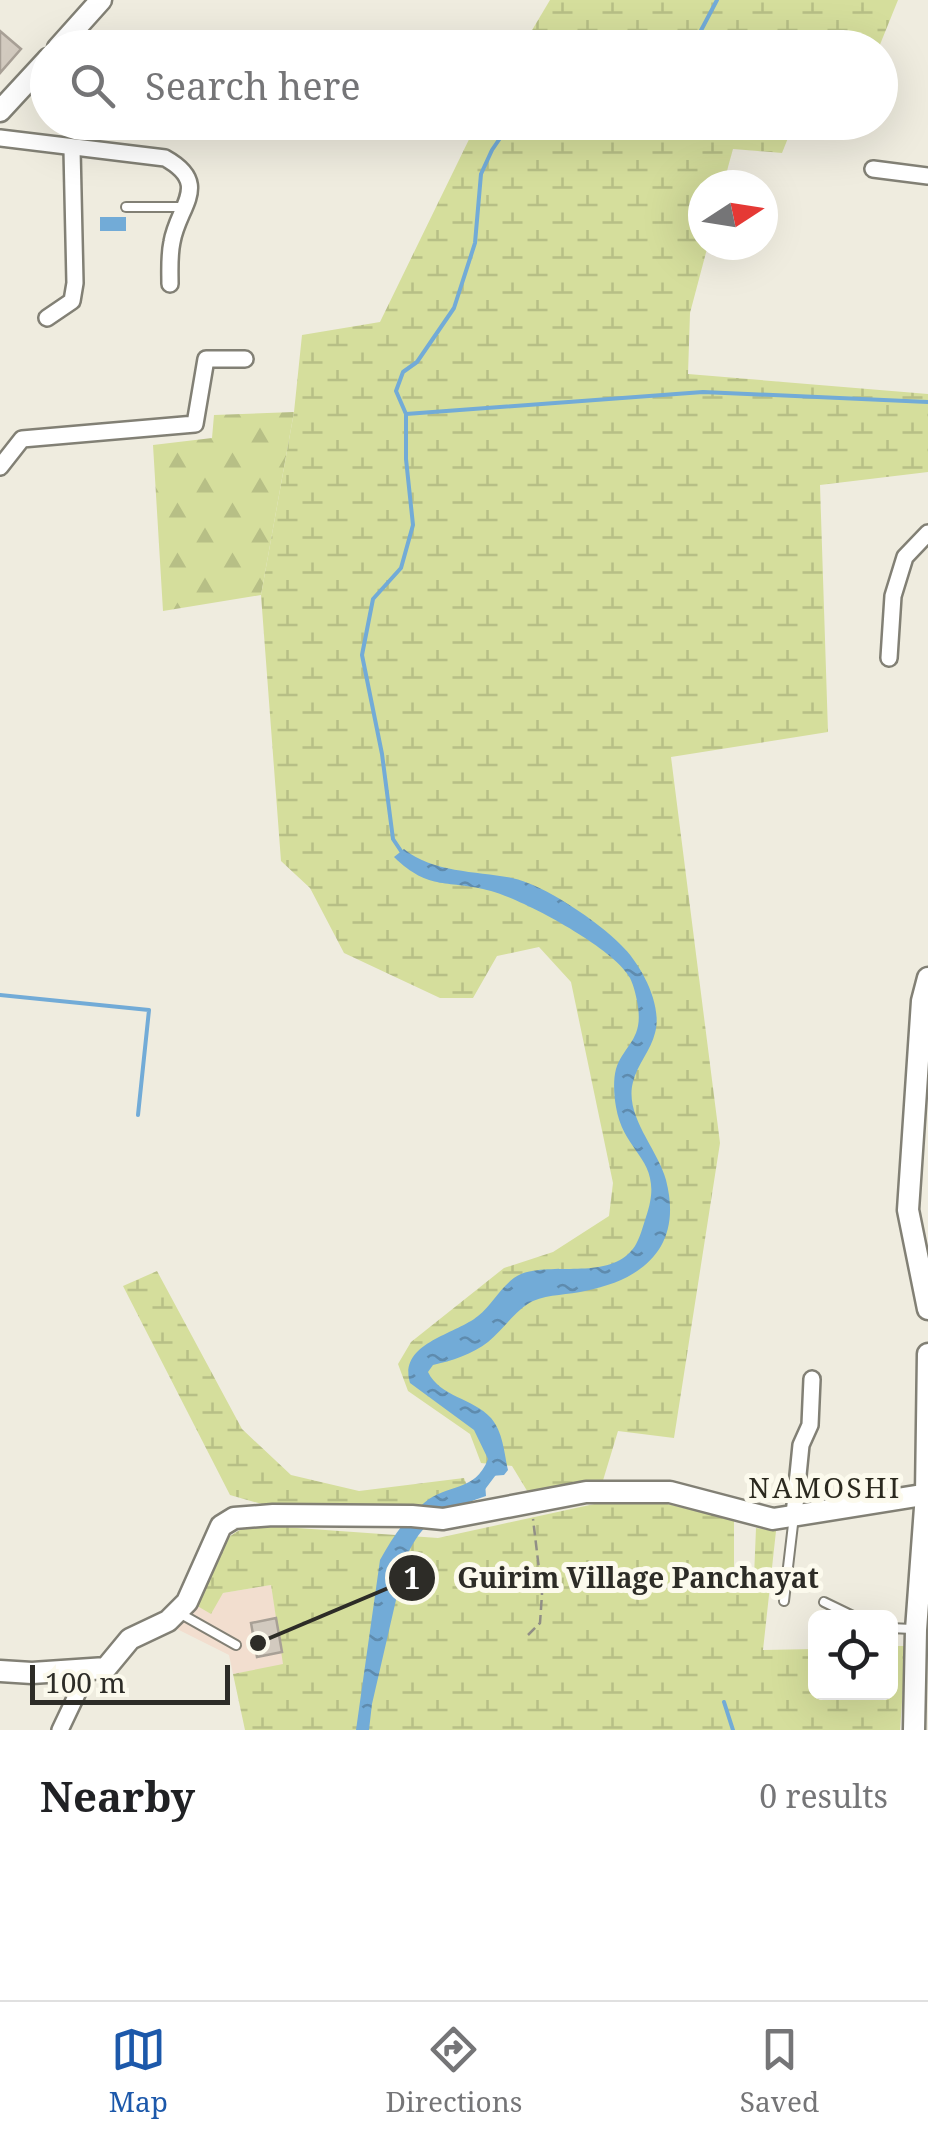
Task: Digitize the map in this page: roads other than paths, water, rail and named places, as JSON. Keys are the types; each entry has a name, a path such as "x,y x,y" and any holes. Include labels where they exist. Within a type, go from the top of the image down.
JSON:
{"street":[{"path":"74,30 101,0"},
{"path":"0,111 30,78"},
{"path":"0,138 165,158 182,168 190,185 172,241 170,284"},
{"path":"47,318 72,300 75,284 72,148"},
{"path":"874,168 928,176"},
{"path":"0,467 22,439 195,424 206,359 245,358"},
{"path":"889,658 893,596 901,570 906,557 928,533"},
{"path":"928,978 922,1002 908,1210 928,1310"},
{"path":"914,1730 916,1630 927,1494 928,1354"},
{"path":"794,1515 801,1445 810,1425 812,1380"},
{"path":"0,1670 32,1673 106,1668 130,1639 168,1620 187,1602 222,1526 234,1518 273,1514 443,1520 586,1492 670,1492 773,1519 927,1494"},
{"path":"60,1730 89,1669"}],"lane":[{"path":"126,207 186,207"},
{"path":"784,1601 794,1515"},
{"path":"824,1602 840,1610"},
{"path":"177,1612 236,1645"},
{"path":"898,1629 916,1630"}],"water":[{"path":"100,217 126,217 126,231 100,231"},
{"path":"404,849 428,863 512,878 539,888 599,926 636,963 653,998 657,1022 633,1082 633,1107 666,1180 669,1224 654,1256 625,1278 533,1301 482,1346 433,1365 428,1372 440,1387 491,1418 501,1436 508,1470 504,1475 491,1476 485,1483 486,1496 436,1518 411,1547 369,1730 356,1730 380,1560 417,1509 433,1497 468,1483 488,1459 474,1430 410,1383 412,1358 431,1342 478,1316 521,1274 597,1267 625,1257 635,1246 651,1198 647,1170 620,1123 615,1098 616,1069 638,1027 638,1004 630,978 588,940 524,904 491,891 440,883 418,875 394,857"}],"waterway":[{"path":"701,30 717,0"},
{"path":"403,854 393,839 382,754 362,655 373,599 401,568 413,525 406,414 396,391 403,372 417,362 454,308 475,243 481,174 499,140"},
{"path":"406,414 703,392 928,402"},
{"path":"0,995 149,1010 138,1115"},
{"path":"482,1490 494,1474"},
{"path":"724,1702 733,1730"}],"place":[{"name":"Guirim Village Panchayat","path":"258,1643"}],"district":[{"name":"NAMOSHI","path":"825,1487"}]}
